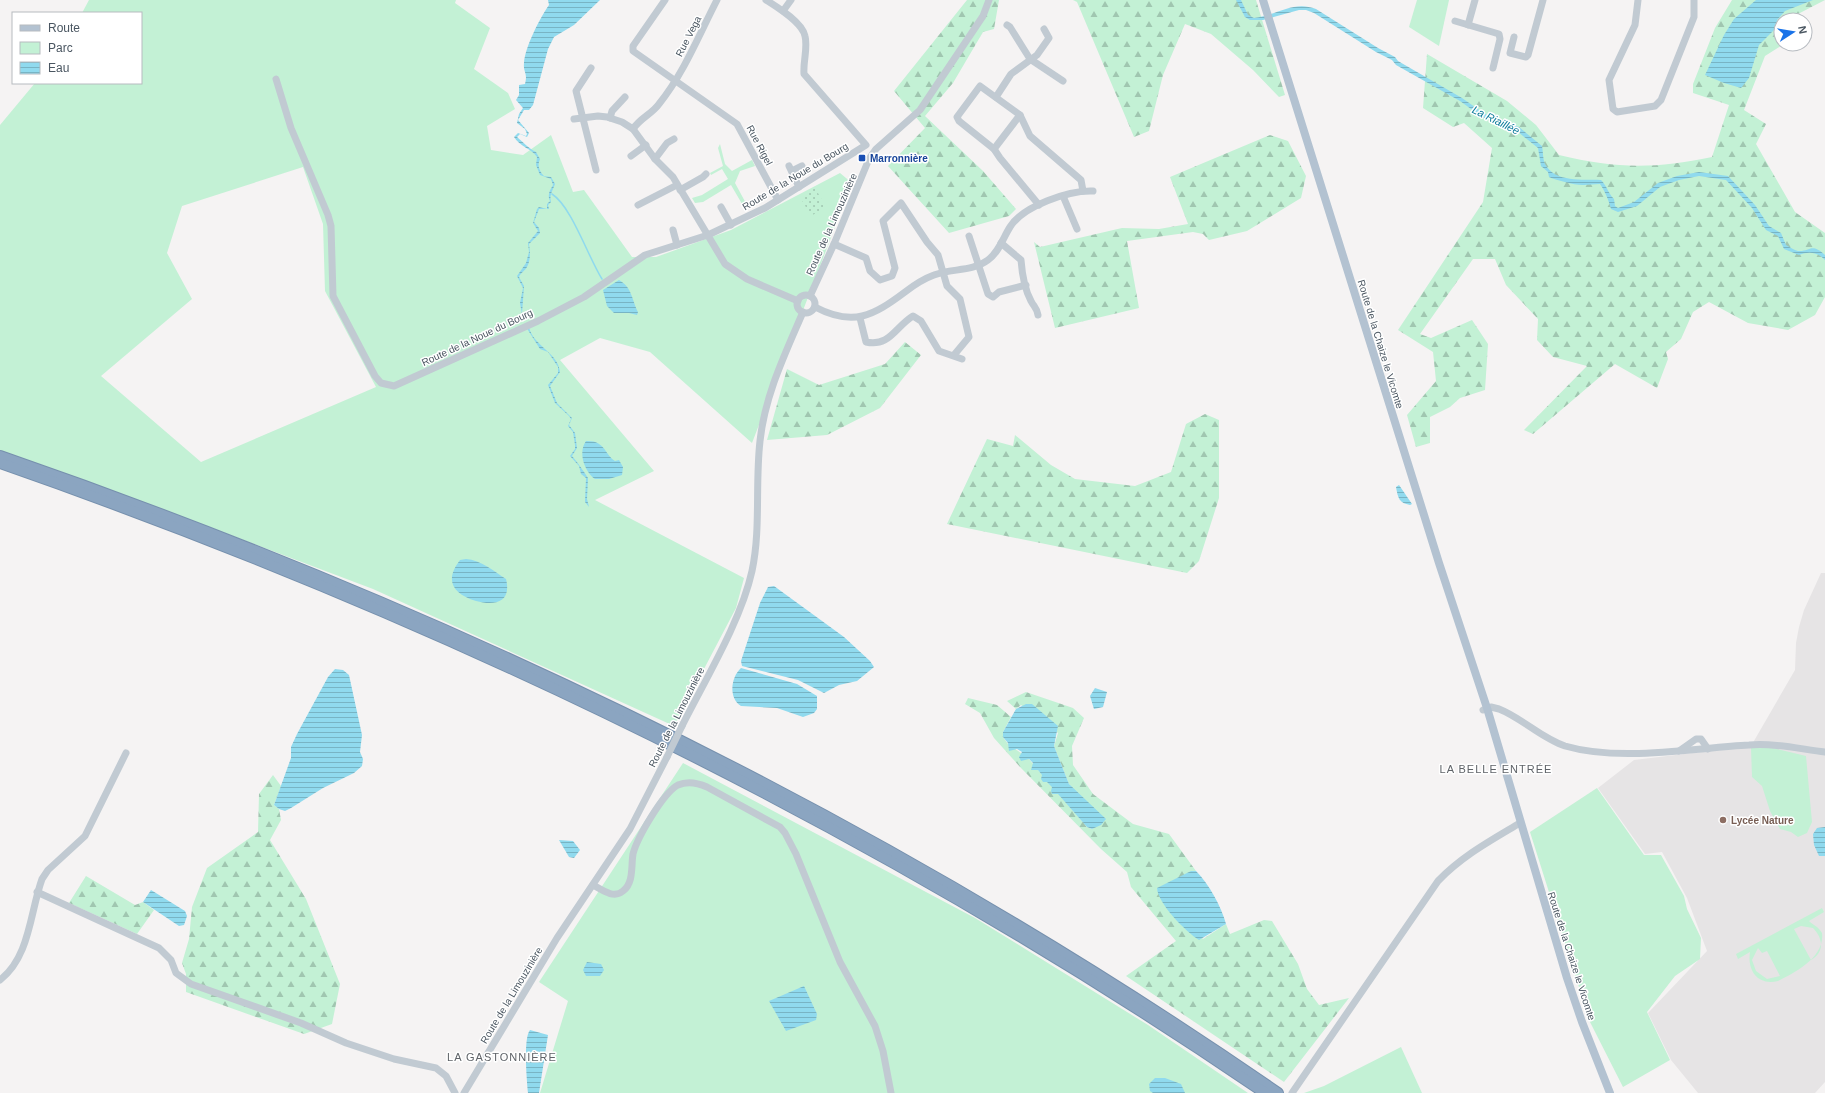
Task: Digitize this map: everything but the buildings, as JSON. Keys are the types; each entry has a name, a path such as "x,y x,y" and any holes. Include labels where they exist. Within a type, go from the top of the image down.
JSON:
{"highway":[{"path":"0,456 176,520 338,584 531,669 676,738 820,813 983,904 1128,994 1278,1093"},
{"path":"0,464 173,526 342,594 506,666 672,745 830,827 965,903 1124,1000 1265,1093"}],"main road":[{"name":"Route de la Chaize le Vicomte","path":"1263,0 1464,641 1471,674 1485,709 1574,1000 1610,1093"}],"street":[{"name":"Rue Rigel","path":"665,0 633,49 675,81 737,124 778,200"},
{"name":"Rue Vega","path":"633,129 643,117 657,107 675,81 717,0"},
{"path":"766,0 784,11 790,0"},
{"name":"Route de la Limouzinière","path":"810,296 834,244 869,159 876,149 920,110 983,16 989,0"},
{"path":"1468,25 1475,0"},
{"path":"1514,37 1510,53 1526,57 1528,55 1543,0"},
{"path":"1638,0 1635,25 1609,80 1613,108 1617,112 1655,106 1661,100 1694,17 1694,0"},
{"name":"Route de la Noue du Bourg","path":"276,79 291,128 328,215 331,226 333,296 375,376 381,384 388,386 401,384 538,321 593,292 645,255 708,235 731,225 778,200 866,145 805,76 803,69 805,34 784,11"},
{"path":"1455,21 1499,34 1500,39 1493,68"},
{"path":"1006,25 1010,27 1030,59 1063,82"},
{"path":"996,97 1011,74 1037,55 1049,38 1044,29"},
{"path":"591,68 576,91 596,170"},
{"path":"1039,205 994,149 959,121 957,117 980,86 1020,115 1030,136 1082,180 1083,191"},
{"path":"610,118 612,111 625,97"},
{"path":"994,149 1020,115"},
{"path":"574,119 598,116 610,118 622,122 633,129 655,159 665,168 678,187 708,235 720,258 732,270 747,279 798,301"},
{"path":"655,159 667,143 674,139"},
{"path":"631,156 646,145"},
{"path":"859,149 869,159"},
{"path":"799,187 790,169 802,166"},
{"path":"638,205 704,177 706,174"},
{"path":"815,307 834,316 848,319 860,318 880,310 921,281 942,272 978,266 992,256 1016,219 1026,211 1063,196 1083,191 1093,191"},
{"path":"1063,196 1077,229"},
{"path":"834,244 866,258 870,271 880,280 892,276 895,268 883,221 901,203 926,242 938,255 947,286 960,299 969,338 954,355"},
{"path":"721,207 731,225"},
{"path":"673,230 677,245"},
{"path":"969,236 988,294 993,297 999,292 1026,285"},
{"path":"1001,244 1021,260 1026,285 1031,301 1037,309 1038,315"},
{"path":"803,296 810,296 814,299 815,307 808,312 803,312 798,307 798,301 803,296"},
{"name":"Route de la Limouzinière","path":"464,1093 553,945 630,829 734,621 749,583 754,557 757,470 763,418 783,358 803,312"},
{"path":"860,318 866,342 874,344 886,341 913,316 921,321 939,351 962,359"},
{"path":"1485,709 1503,710 1564,745 1591,752 1679,751 1758,745 1787,746 1825,752"},
{"path":"1679,751 1696,739 1701,739 1708,749"},
{"path":"0,980 10,973 21,955 37,892 42,879 48,870 85,836 126,752"},
{"path":"593,885 609,894 619,894 623,892 630,880 635,848 663,800 678,785 689,783 701,784 776,824 785,833 796,854 840,962 875,1026 883,1051 891,1093"},
{"path":"1293,1091 1438,881 1453,865 1468,854 1520,823"},
{"path":"37,892 159,948 171,960 176,973 191,984 301,1023 346,1043 394,1058 436,1068 446,1076 455,1093"}],"shaded area":[{"name":"Lycée Nature","path":"1821,573 1825,573 1825,1082 1815,1093 1698,1093 1671,1060 1648,1013 1707,951 1687,898 1662,852 1645,854 1598,788 1634,760 1751,746 1795,670 1796,643 1799,627 1804,610"}],"green space":[{"path":"89,0 456,0 455,3 490,28 474,69 508,93 515,109 487,126 491,150 523,155 551,135 573,192 584,190 632,257 656,257 731,230 840,173 852,183 752,443 650,352 600,338 560,360 654,471 595,500 744,578 736,608 674,726 373,589 154,506 0,452 0,125 34,84 142,84 142,12 83,12","holes":["303,167 323,224 325,291 376,387 201,462 101,376 192,299 167,253 182,206"]},
{"path":"967,0 999,0 994,29 983,32 953,83 925,116 983,171 1016,209 1009,216 949,233 888,166 925,128 894,91"},
{"path":"1073,0 1256,0 1285,95 1279,97 1253,70 1211,34 1185,24 1163,75 1149,131 1134,137 1077,2"},
{"path":"1417,0 1449,0 1439,46 1409,27"},
{"path":"1732,0 1825,0 1802,12 1773,12 1773,51 1765,56 1744,110 1766,124 1756,144 1795,212 1825,233 1825,297 1815,315 1788,330 1748,323 1709,302 1693,312 1681,339 1666,352 1668,359 1657,388 1615,364 1533,434 1524,430 1587,366 1553,357 1537,340 1538,319 1506,285 1495,259 1473,259 1420,334 1431,338 1472,320 1488,344 1485,390 1460,398 1450,407 1430,417 1430,443 1416,447 1407,415 1436,381 1433,352 1398,330 1483,202 1492,148 1464,123 1453,127 1423,108 1427,54 1507,101 1536,125 1559,155 1580,160 1617,165 1636,166 1672,164 1712,157 1729,105 1693,93 1693,84 1715,28"},
{"path":"1270,135 1288,141 1306,176 1301,198 1247,231 1209,240 1203,234 1193,232 1127,241 1139,308 1055,328 1034,242 1040,247 1122,228 1159,229 1188,224 1170,177"},
{"path":"720,144 725,164 732,171 752,160 755,166 740,171 735,183 748,207 745,209 731,185 703,202 695,203 692,198 702,195 728,179 722,169 711,175 710,173 723,166 718,148"},
{"path":"815,188 826,207 811,216 800,197"},
{"path":"905,342 921,355 880,408 827,435 767,440 787,369 819,385 885,364"},
{"path":"1205,414 1219,420 1219,498 1199,561 1187,573 947,524 987,439 1013,446 1015,435 1051,465 1075,479 1135,486 1171,472 1186,424"},
{"path":"1026,692 1073,708 1084,718 1072,746 1073,765 1093,794 1133,824 1169,834 1196,871 1157,889 1203,939 1226,924 1230,934 1264,920 1272,921 1298,964 1307,989 1319,1005 1349,998 1284,1082 1126,976 1176,941 1131,887 1127,872 1101,849 1021,768 994,738 980,713 965,704 968,698 997,705 1011,717 1003,732 1003,737 1008,744 1028,758 1087,827 1092,829 1101,824 1069,784 1054,746 1058,733 1021,705 1016,709 1007,701"},
{"path":"1751,748 1773,748 1806,756 1812,822 1807,833 1798,837 1791,832 1780,829 1770,811 1762,786 1752,777"},
{"path":"683,763 975,918 1148,1025 1248,1093 540,1093 568,1001 539,982"},
{"path":"273,775 281,786 274,805 279,809 281,820 270,840 306,899 340,984 332,1024 304,1034 186,992 186,974 182,963 189,939 192,907 207,868 258,832 259,794"},
{"path":"1597,788 1644,855 1661,855 1684,896 1687,909 1701,938 1700,959 1675,976 1647,1012 1670,1060 1623,1087 1590,1022 1530,832"},
{"path":"86,876 135,905 143,902 154,910 137,934 69,903"},
{"path":"1822,908 1824,912 1809,921 1821,931 1821,944 1819,936 1813,928 1801,926 1794,929 1811,960 1785,978 1771,982 1760,979 1755,976 1752,971 1750,965 1750,952 1738,959 1736,954","holes":["1758,948 1762,953 1767,951 1780,976 1767,979 1756,971 1752,960"]},
{"path":"1401,1047 1422,1093 1304,1093 1324,1086"}],"water":[{"path":"548,0 600,0 574,25 554,37 548,49 533,105 529,110 524,110 518,120 529,133 527,137 520,134 517,137 536,152 540,159 539,168 541,172 544,176 551,177 555,184 551,195 551,202 548,205 549,209 547,209 547,204 550,201 549,193 553,185 551,179 540,175 536,165 537,157 535,154 519,143 514,137 518,133 526,136 527,134 525,129 517,123 519,114 523,108 516,100 519,95 519,85 525,84 525,56 541,17 549,5"},
{"name":"La Riaillée","path":"1236,0 1241,0 1248,15 1254,18 1293,7 1300,6 1316,9 1395,57 1398,61 1462,98 1485,114 1519,127 1542,146 1545,164 1555,174 1570,179 1601,180 1614,199 1615,206 1618,208 1634,202 1658,183 1677,176 1699,172 1728,176 1755,205 1769,226 1781,233 1786,245 1798,251 1811,248 1817,249 1825,255 1825,260 1819,255 1813,253 1799,255 1784,249 1778,236 1766,230 1752,208 1726,180 1699,176 1679,180 1660,187 1637,206 1618,212 1611,209 1607,196 1600,184 1577,185 1549,177 1548,172 1541,166 1538,148 1517,131 1482,117 1460,101 1396,65 1392,60 1376,52 1314,13 1306,10 1299,10 1263,20 1250,20 1245,17"},
{"path":"1756,0 1813,0 1784,12 1773,12 1773,31 1759,45 1749,78 1741,88 1705,75 1724,35 1734,19"},
{"path":"539,207 547,209 539,209 534,222 539,228 540,233 529,244 530,253 529,261 519,277 524,286 522,314 525,319 523,320 520,303 523,288 517,276 526,263 529,252 528,243 538,231 533,223 537,209"},
{"path":"619,280 627,286 638,312 637,315 629,313 614,313 607,306 603,290"},
{"path":"526,327 529,327 531,334 548,352 540,349"},
{"path":"548,352 555,359 560,372 550,386 557,403 572,418 569,425 575,433 577,448 572,456 588,478 587,499 589,507 585,502 586,478 581,474 579,466 570,456 575,449 573,432 568,426 571,419 555,403 548,385 558,373 558,367"},
{"path":"586,441 592,441 601,445 615,461 619,460 623,467 622,475 609,479 595,479 591,476 585,466 582,456 582,450"},
{"path":"1399,485 1412,504 1406,504 1401,501 1397,494 1396,487"},
{"path":"466,559 477,561 506,579 507,587 504,598 495,603 476,601 462,595 453,586 452,580 455,568 460,560"},
{"path":"774,586 844,637 870,661 874,667 857,681 839,685 824,693 798,680 742,666 741,661 760,603 768,587"},
{"path":"741,668 797,684 817,696 817,709 814,713 803,717 777,708 741,706 734,698 732,687 735,677"},
{"path":"335,669 343,670 349,675 362,735 360,752 363,759 362,766 354,773 323,788 291,808 285,811 279,809 274,805 291,758 291,747 328,677"},
{"path":"1095,688 1107,692 1103,707 1094,709 1090,696"},
{"path":"1026,704 1032,704 1058,726 1054,746 1069,784 1106,819 1101,825 1092,829 1087,827 1058,794 1052,794 1052,787 1047,782 1043,782 1041,779 1042,775 1038,770 1031,770 1033,763 1029,759 1021,761 1019,757 1022,752 1017,749 1009,751 1008,743 1003,737 1003,732 1016,709"},
{"path":"1825,827 1825,856 1819,856 1814,845 1813,834 1817,828"},
{"path":"559,840 573,841 580,850 574,858 569,857"},
{"path":"1191,871 1196,871 1210,889 1221,910 1226,924 1199,940 1187,931 1167,909 1162,902 1157,888"},
{"path":"151,890 185,911 187,916 184,925 179,926 143,902"},
{"path":"587,962 601,964 604,970 600,976 586,976 583,970"},
{"path":"804,986 817,1014 816,1020 786,1031 769,1001"},
{"path":"530,1030 548,1035 539,1093 528,1093 526,1050"},
{"path":"1155,1078 1165,1078 1181,1084 1185,1093 1153,1093 1150,1091 1149,1084"}],"waterway":[{"path":"552,194 559,200 573,221 602,279"}],"place":[{"name":"Marronnière","path":"862,158"},
{"name":"Lycée Nature","path":"1723,820"}],"district":[{"name":"LA BELLE ENTRÉE","path":"1496,769"},
{"name":"LA GASTONNIÈRE","path":"502,1057"}]}
